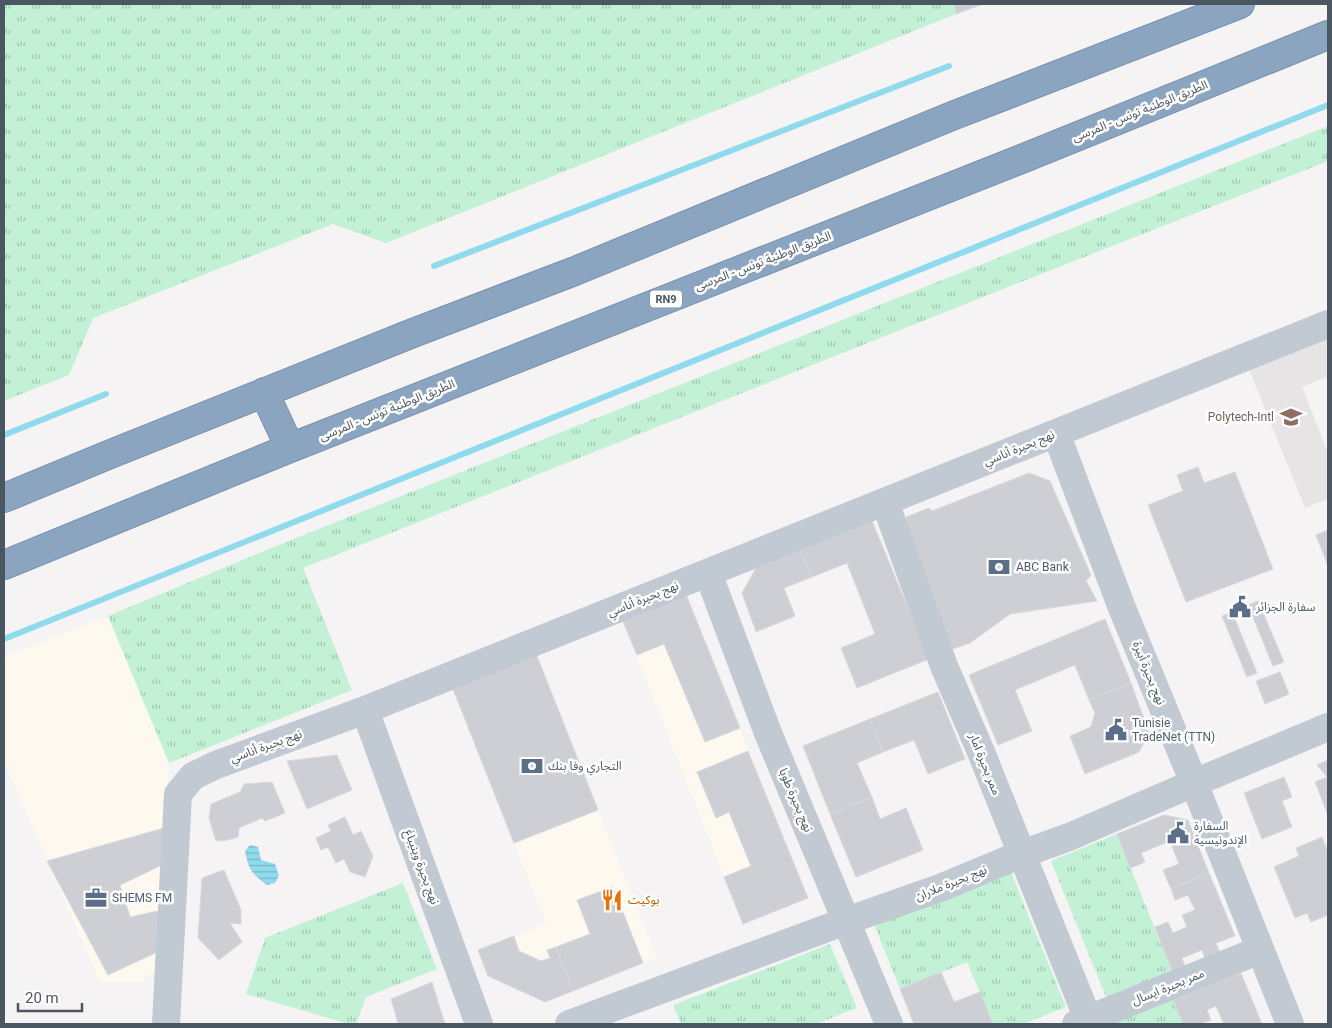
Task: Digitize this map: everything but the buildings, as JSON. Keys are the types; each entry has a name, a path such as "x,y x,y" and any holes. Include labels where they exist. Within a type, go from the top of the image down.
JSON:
{"highway":[{"path":"4,498 264,392 574,271 952,116 1240,4"},
{"name":"الطريق الوطنية تونس - المرسى","path":"4,565 290,448 1019,160 1328,35"},
{"path":"264,392 290,448"}],"street":[{"name":"نهج بحيرة أناسي","path":"166,1024 178,794 193,776 216,765 365,710 1328,324"},
{"name":"نهج بحيرة أبيرة","path":"1056,433 1122,608 1290,1024"},
{"name":"ممر بحيرة امار","path":"885,502 944,666 1022,854 1085,1023"},
{"name":"نهج بحيرة طوبا","path":"708,573 768,733 889,1024"},
{"name":"نهج بحيرة وينيباغ","path":"365,710 479,1024"},
{"name":"نهج بحيرة ملاران","path":"569,1024 940,888 1069,837 1328,727"},
{"name":"ممر بحيرة ايسال","path":"1085,1023 1260,950"}],"shaded area":[{"name":"Polytech-Intl","path":"1328,337 1328,376 1302,387 1326,448 1328,448 1328,499 1305,508 1249,369"},
{"path":"685,592 808,898 743,924 621,617"},
{"path":"108,616 169,763 154,971 142,982 100,982 4,761 4,657"},
{"path":"598,810 657,958 545,1002 488,976 478,950 546,924 514,843"}],"green space":[{"path":"4,4 954,4 956,14 386,243 333,224 93,318 69,375 4,401"},
{"path":"1328,126 1328,161 303,568 352,690 169,763 108,616 291,540"},
{"path":"1117,834 1172,971 1106,997 1051,861"},
{"path":"1010,870 1066,1007 1023,1024 993,1024 967,962 900,989 874,924"},
{"path":"403,883 437,969 366,997 356,1024 349,1024 246,994 265,938"},
{"path":"830,944 857,1008 816,1024 681,1024 673,1005"},
{"path":"1173,1000 1183,1024 1112,1024"}],"water":[{"path":"250,845 258,847 261,860 275,864 279,876 275,883 267,885 252,871 245,851"}],"waterway":[{"path":"434,266 949,66"},
{"path":"4,639 1328,105"},
{"path":"4,435 106,394"}],"place":[{"name":"Polytech-Intl","path":"1291,417"},
{"name":"ABC Bank","path":"999,567"},
{"name":"سفارة الجزائر","path":"1240,607"},
{"name":"Tunisie TradeNet (TTN)","path":"1116,730"},
{"name":"التجاري وفا بنك","path":"532,766"},
{"name":"السفارة الإندونيسية","path":"1178,833"},
{"name":"SHEMS FM","path":"96,898"},
{"name":"بوكيت","path":"612,900"}]}
